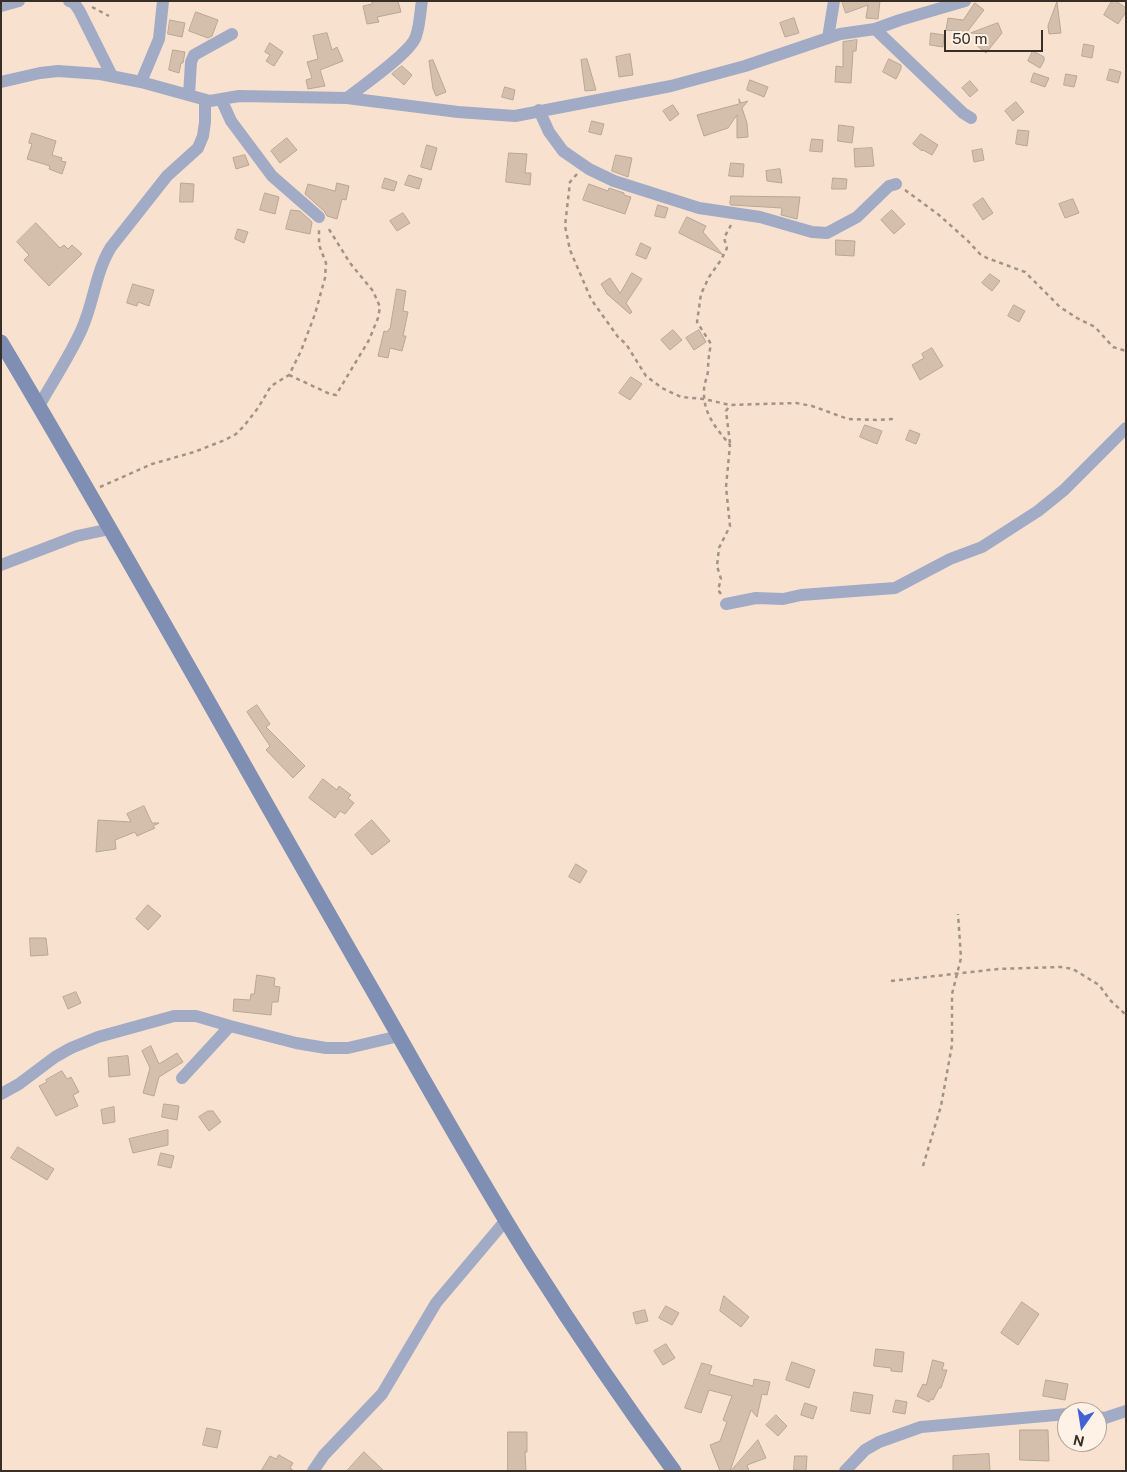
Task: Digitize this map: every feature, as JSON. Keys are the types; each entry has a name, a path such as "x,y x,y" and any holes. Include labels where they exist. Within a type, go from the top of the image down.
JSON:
{"main road":[{"path":"1,342 90,492 399,1036 506,1220 590,1352 674,1471"}],"street":[{"path":"1,6 19,1"},
{"path":"69,1 74,3 79,10 111,74"},
{"path":"141,82 159,39 164,1"},
{"path":"347,98 412,45 416,37 422,1"},
{"path":"828,38 834,1"},
{"path":"1,82 23,76 58,71 111,74 212,101 239,96 347,98 444,110 515,116 671,86 745,66 840,34 875,29 965,1"},
{"path":"875,29 963,113 971,118"},
{"path":"188,94 194,54 232,34"},
{"path":"221,99 231,121 272,176 320,217"},
{"path":"39,406 81,330 103,258 167,176 198,148 203,136 205,100"},
{"path":"540,110 549,132 563,151 583,166 614,181 700,208 760,216 812,232 827,233 857,217 889,186 896,184"},
{"path":"726,604 756,598 783,598 895,588 950,559 982,546 1038,511 1064,490 1126,428"},
{"path":"1,565 77,536 110,529"},
{"path":"1,1094 71,1048 98,1037 174,1016 196,1016 296,1043 326,1048 348,1048 399,1036"},
{"path":"182,1078 230,1026"},
{"path":"313,1471 324,1455 382,1394 436,1303 506,1220"},
{"path":"1107,1417 1126,1411"},
{"path":"845,1471 865,1450 879,1442 921,1427 1057,1415"}],"path":[{"path":"583,166 570,182 565,226 570,250 590,299 618,337 626,344 646,376 662,388 681,397 730,405 796,403 812,406 848,419 893,419"},
{"path":"896,184 901,185 919,202 939,215 980,254 1025,272 1060,307 1095,327 1113,347 1126,351"},
{"path":"730,445 709,419 704,400 704,388 711,344 697,322 701,294 709,277 722,260 727,248 724,238 735,214"},
{"path":"289,375 336,395 369,340 380,312 379,303 373,291 350,263 335,237 320,217"},
{"path":"90,492 152,464 194,452 236,434 258,408 271,386 289,375 301,351 315,314 325,278 326,263 319,245 320,217"},
{"path":"726,604 718,590 721,579 717,566 719,548 730,526 726,487 730,445 726,411 730,405"},
{"path":"923,1166 948,1076 952,1045 952,994 961,958 958,914"},
{"path":"891,981 998,969 1061,967 1073,969 1099,985 1110,1000 1126,1015"}],"building":[{"path":"372,1 398,1 401,12 377,17 379,22 367,24 363,6 372,4"},
{"path":"842,1 880,1 878,19 866,18 868,5 846,13"},
{"path":"1112,1 1116,1 1126,8 1126,12 1118,24 1104,15"},
{"path":"1057,2 1061,33 1049,34 1048,26"},
{"path":"975,3 984,10 967,32 946,30 948,18 963,20"},
{"path":"196,12 218,20 212,36 208,38 189,31"},
{"path":"794,18 799,33 785,37 780,23"},
{"path":"170,20 185,23 182,37 168,34"},
{"path":"998,23 1002,33 986,53 975,44 983,34 971,33"},
{"path":"327,33 332,50 337,47 343,61 320,70 325,86 308,89 306,80 312,78 307,62 318,59 313,36"},
{"path":"931,33 944,35 943,47 930,45"},
{"path":"857,40 856,51 853,51 851,83 835,82 836,66 843,67 843,42"},
{"path":"270,43 283,52 274,66 266,61 270,55 265,52"},
{"path":"1084,44 1094,46 1092,58 1082,56"},
{"path":"173,50 185,52 179,73 169,70"},
{"path":"1033,51 1044,57 1040,68 1028,61"},
{"path":"630,54 633,75 619,77 616,57"},
{"path":"587,59 596,90 585,91 581,60"},
{"path":"889,59 901,65 896,79 883,72"},
{"path":"433,60 446,92 436,96 433,89 429,61"},
{"path":"402,66 412,75 404,85 392,74"},
{"path":"1110,69 1121,72 1118,83 1107,80"},
{"path":"1034,73 1049,78 1045,87 1031,82"},
{"path":"1066,74 1077,76 1074,87 1064,85"},
{"path":"750,80 768,87 764,97 747,90"},
{"path":"970,81 978,90 970,97 962,88"},
{"path":"505,87 515,90 513,100 502,97"},
{"path":"739,99 741,103 748,101 742,108 747,123 748,137 737,138 737,115 728,128 704,136 697,115 739,104"},
{"path":"1016,102 1024,112 1013,121 1005,111"},
{"path":"673,105 679,114 670,121 663,111"},
{"path":"592,121 604,124 601,135 589,132"},
{"path":"839,125 854,127 852,143 838,141"},
{"path":"1018,130 1029,131 1027,146 1016,144"},
{"path":"32,133 56,141 52,155 62,158 61,161 66,162 62,174 49,169 50,166 27,159 32,144 29,143"},
{"path":"921,134 938,145 932,155 922,151 913,144"},
{"path":"287,138 297,150 280,163 271,151"},
{"path":"812,139 823,140 822,152 810,151"},
{"path":"427,145 437,148 431,170 421,167"},
{"path":"872,148 874,166 855,167 854,149"},
{"path":"982,149 984,160 974,162 972,151"},
{"path":"509,153 527,154 525,173 531,173 530,185 506,182"},
{"path":"245,155 249,165 236,169 233,158"},
{"path":"616,155 632,158 628,177 612,171"},
{"path":"731,163 744,164 743,177 729,176"},
{"path":"780,169 782,183 767,181 766,171"},
{"path":"409,175 422,179 419,189 405,185"},
{"path":"385,178 397,182 394,191 382,188"},
{"path":"833,178 847,179 846,189 832,189"},
{"path":"181,183 194,184 193,202 180,202"},
{"path":"337,183 349,186 346,200 342,199 337,219 327,216 305,194 308,184 335,191"},
{"path":"589,184 608,191 609,188 631,197 625,214 583,200"},
{"path":"265,193 279,197 275,214 260,210"},
{"path":"731,196 800,197 797,219 781,215 782,208 731,205"},
{"path":"983,198 993,213 983,220 973,205"},
{"path":"1073,199 1079,213 1065,218 1059,204"},
{"path":"658,205 668,208 665,218 655,216"},
{"path":"291,210 300,211 312,222 310,234 286,229"},
{"path":"892,210 905,224 894,234 881,220"},
{"path":"403,213 410,223 397,231 390,221"},
{"path":"687,217 706,226 703,232 723,255 679,233"},
{"path":"36,223 60,248 64,245 68,249 72,245 82,254 49,286 24,260 29,255 17,242"},
{"path":"238,229 248,232 244,243 235,239"},
{"path":"836,240 855,241 854,256 836,255"},
{"path":"641,243 651,248 646,259 636,255"},
{"path":"632,273 642,279 626,303 632,312 630,314 607,294 601,284 610,278 620,293"},
{"path":"990,274 1000,281 992,291 982,283"},
{"path":"133,284 154,290 149,306 138,302 137,306 127,303"},
{"path":"397,289 406,291 403,311 408,312 403,336 406,336 402,351 390,348 388,358 378,356 384,331 387,332 390,328"},
{"path":"1014,305 1025,311 1019,322 1008,316"},
{"path":"673,330 682,340 670,350 661,340"},
{"path":"699,330 706,342 694,350 686,338"},
{"path":"932,348 943,366 920,380 912,365 924,358 922,354"},
{"path":"631,377 642,384 630,400 619,393"},
{"path":"865,425 882,431 877,444 860,437"},
{"path":"910,430 920,434 916,444 906,440"},
{"path":"257,705 270,724 266,727 305,766 293,778 266,750 270,746 247,712"},
{"path":"323,779 337,790 339,786 351,795 348,798 354,803 345,814 340,811 335,818 309,798"},
{"path":"144,806 152,823 159,823 153,826 155,828 137,836 135,832 115,840 116,849 96,852 98,820 131,822 127,814"},
{"path":"372,820 390,841 372,855 355,835"},
{"path":"576,864 587,871 580,883 569,877"},
{"path":"148,905 161,916 148,930 136,919"},
{"path":"30,938 46,938 48,955 31,956"},
{"path":"257,975 275,978 274,986 280,987 278,1002 272,1002 271,1015 233,1011 234,999 250,1000 251,994 254,994"},
{"path":"76,992 81,1003 68,1009 63,997"},
{"path":"151,1046 159,1064 177,1053 183,1062 159,1077 154,1096 143,1093 150,1068 142,1051"},
{"path":"128,1056 130,1075 109,1077 108,1058"},
{"path":"62,1071 67,1079 71,1077 79,1092 73,1095 78,1106 56,1116 39,1086"},
{"path":"164,1104 179,1106 177,1120 162,1117"},
{"path":"114,1107 115,1122 103,1124 101,1110"},
{"path":"208,1111 213,1111 221,1122 209,1131 199,1117"},
{"path":"168,1130 168,1145 133,1153 129,1139"},
{"path":"18,1147 54,1169 47,1180 11,1158"},
{"path":"161,1153 174,1156 171,1168 158,1165"},
{"path":"724,1296 749,1317 741,1327 720,1311"},
{"path":"1022,1302 1039,1314 1018,1345 1001,1333"},
{"path":"666,1306 679,1313 672,1325 659,1318"},
{"path":"645,1310 648,1321 636,1324 633,1313"},
{"path":"666,1344 675,1358 663,1365 654,1351"},
{"path":"876,1349 904,1352 902,1372 891,1371 891,1368 874,1366"},
{"path":"933,1360 944,1363 942,1370 947,1370 941,1388 939,1388 933,1400 931,1399 929,1402 917,1396 923,1384 926,1385"},
{"path":"792,1362 815,1370 809,1388 786,1380"},
{"path":"702,1363 712,1366 709,1374 753,1386 754,1379 770,1382 767,1395 762,1394 757,1417 751,1410 730,1471 720,1471 710,1445 720,1441 727,1422 723,1420 732,1396 709,1390 701,1413 685,1408"},
{"path":"1046,1380 1068,1384 1065,1400 1043,1396"},
{"path":"854,1392 873,1395 870,1414 851,1411"},
{"path":"896,1400 907,1402 905,1414 893,1412"},
{"path":"805,1403 817,1407 813,1419 801,1415"},
{"path":"776,1415 787,1426 778,1436 766,1425"},
{"path":"207,1428 221,1431 217,1448 203,1445"},
{"path":"1020,1430 1048,1430 1049,1461 1020,1460"},
{"path":"508,1432 527,1432 526,1471 508,1471"},
{"path":"758,1440 766,1458 747,1465 749,1471 731,1471"},
{"path":"364,1452 384,1471 347,1471"},
{"path":"989,1454 990,1471 953,1471 953,1456"},
{"path":"279,1455 293,1463 290,1468 294,1471 261,1471 270,1456 276,1459"},
{"path":"795,1456 807,1456 806,1471 794,1470"}]}
